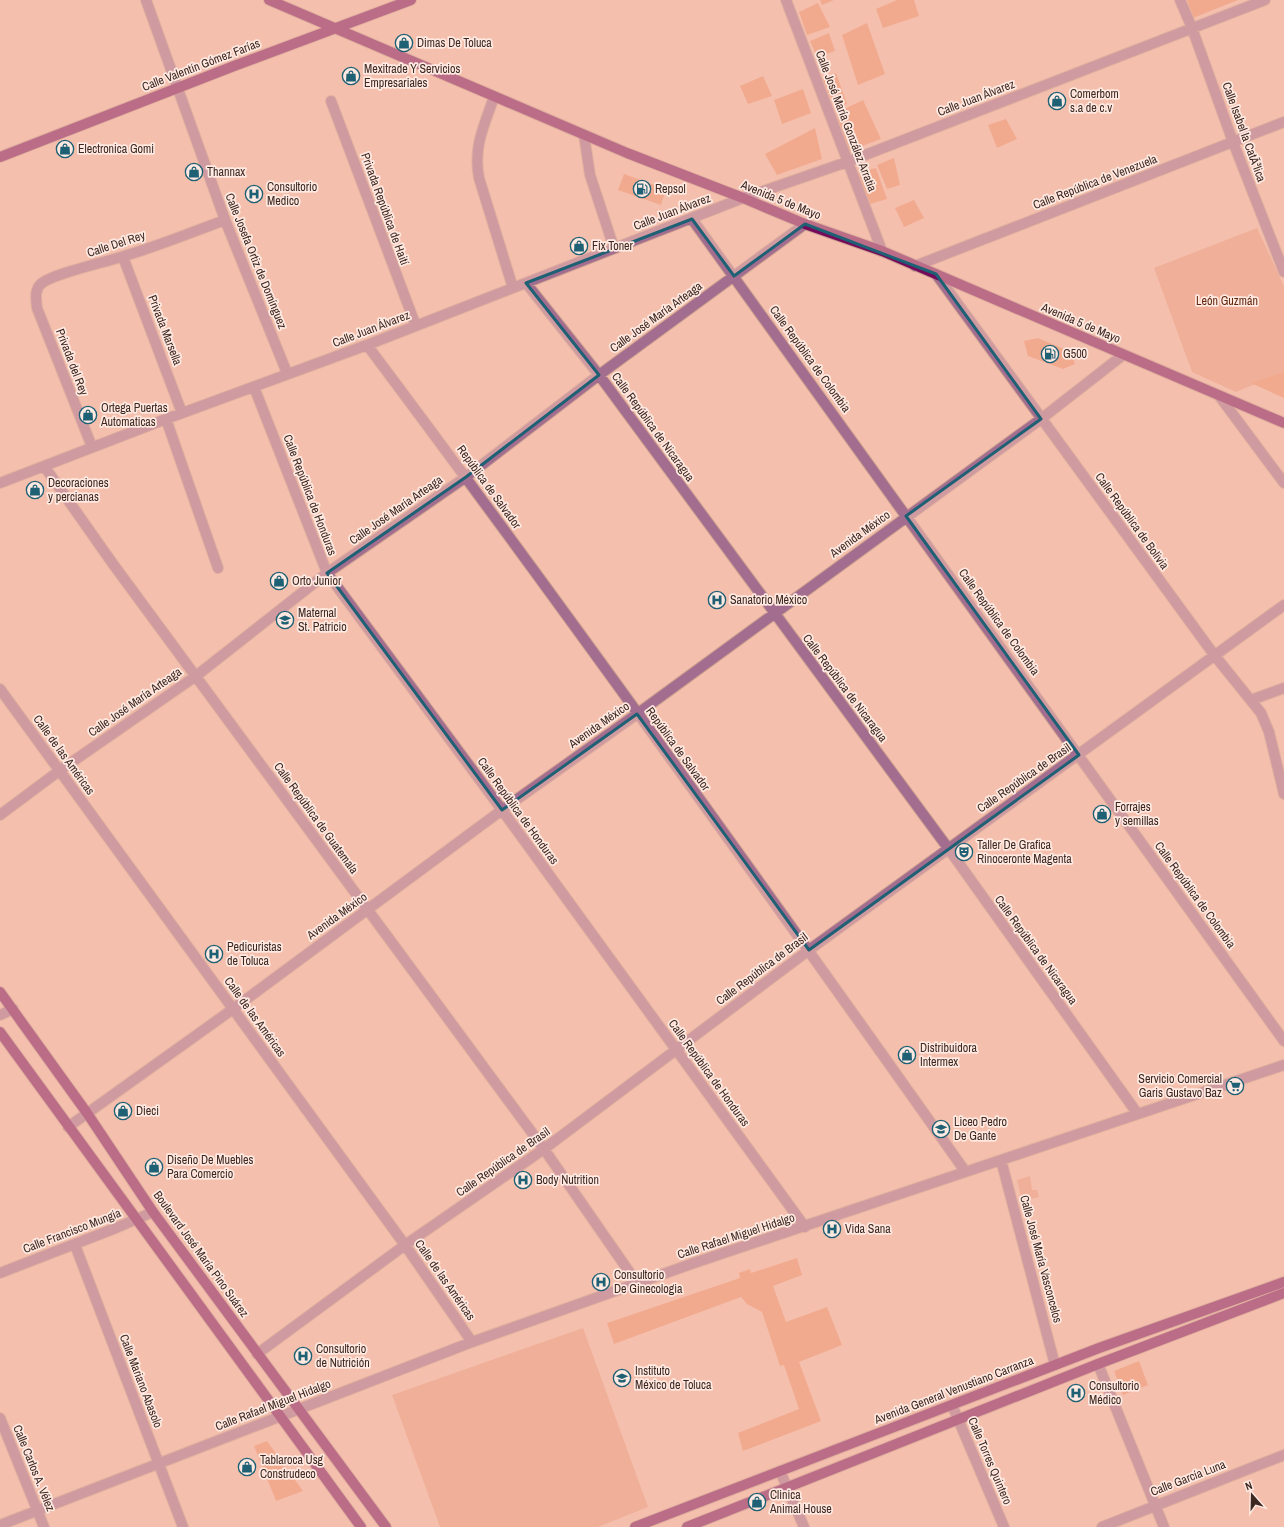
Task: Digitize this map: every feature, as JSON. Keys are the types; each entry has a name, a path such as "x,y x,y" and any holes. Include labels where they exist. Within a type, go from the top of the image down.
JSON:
{"main road":[{"name":"Avenida 5 de Mayo","path":"269,0 584,136 743,198 805,224 882,251 1220,397 1284,423"},
{"name":"Calle Valentín Gómez Farías","path":"0,157 177,88 411,0"},
{"name":"Boulevard José María Pino Suárez","path":"0,992 87,1113 153,1212 386,1527"},
{"path":"0,1032 361,1527"},
{"name":"Avenida General Venustiano Carranza","path":"639,1526 1055,1364 1284,1282"},
{"path":"687,1527 1098,1364 1284,1293"}],"street":[{"name":"Calle Josefa Ortiz de Domínguez","path":"146,0 225,220 287,373"},
{"name":"Calle José María González Arratia","path":"786,0 882,251"},
{"name":"Calle Isabel la CatÃ³lica","path":"1180,0 1192,28 1233,142 1284,272"},
{"name":"Calle Juan Álvarez","path":"0,483 254,387 287,373 367,345 743,198 847,162 1265,0"},
{"path":"494,97 478,144 476,162 479,178 513,288"},
{"name":"Privada República de Haití","path":"331,101 416,326"},
{"name":"Calle República de Venezuela","path":"915,266 1284,122"},
{"path":"584,136 590,175 614,248"},
{"name":"Calle República de Colombia","path":"692,219 1284,1041"},
{"name":"Calle Del Rey","path":"37,308 35,298 37,289 42,283 53,278 123,257 225,220"},
{"name":"Calle José María Arteaga","path":"0,815 59,771 196,676 327,573 466,477 599,375 805,224"},
{"name":"Privada Marsella","path":"123,257 182,413"},
{"name":"Calle República de Bolivia","path":"936,274 1216,656 1261,713 1267,727 1284,794"},
{"name":"Calle República de Nicaragua","path":"526,283 599,375 948,848 1137,1113"},
{"name":"Privada del Rey","path":"37,308 92,447"},
{"name":"República de Salvador","path":"367,345 466,477 809,950 965,1171"},
{"name":"Avenida México","path":"68,1127 233,1009 502,810 637,714 906,516 1041,419 1123,355"},
{"name":"Calle República de Honduras","path":"254,387 327,573 502,810 805,1227"},
{"path":"1220,397 1284,483"},
{"path":"166,419 218,568"},
{"name":"Calle República de Guatemala","path":"44,466 113,564 544,1149 638,1283"},
{"name":"Calle República de Brasil","path":"257,1354 405,1245 544,1149 677,1051 809,950 948,848 1216,656 1284,605"},
{"path":"1251,700 1284,688"},
{"name":"Calle de las Américas","path":"0,689 405,1245 472,1342"},
{"path":"0,1015 13,1009"},
{"name":"Calle Rafael Miguel Hidalgo","path":"0,1525 472,1342 638,1283 965,1171 1284,1065"},
{"name":"Calle José María Vasconcelos","path":"1001,1160 1055,1364"},
{"name":"Calle Francisco Mungia","path":"0,1273 153,1212"},
{"name":"Calle Mariano Abasolo","path":"74,1244 183,1527"},
{"path":"1098,1364 1164,1527"},
{"name":"Calle Torres Quintero","path":"952,1405 1004,1527"},
{"name":"Calle Carlos A. Vélez","path":"0,1418 44,1527"},
{"name":"Calle García Luna","path":"1102,1527 1284,1455"},
{"path":"780,1471 804,1527"}],"highlighted area":[{"path":"692,219 734,276 805,224 936,274 1041,419 906,516 1079,755 809,950 637,714 502,810 327,573 466,477 599,375 526,283"}],"green space":[{"name":"León Guzmán","path":"1257,228 1284,286 1284,372 1236,392 1192,372 1154,268"},
{"path":"1030,1176 1032,1190 1037,1190 1039,1197 1022,1201 1017,1180"},
{"path":"583,1328 648,1507 598,1527 440,1527 392,1395"}],"building":[{"path":"820,0 834,0 822,5"},
{"path":"897,0 914,0 919,16 883,28 876,9"},
{"path":"1187,0 1238,0 1193,18"},
{"path":"818,3 830,27 807,35 799,12"},
{"path":"867,23 885,74 858,85 842,35"},
{"path":"829,33 835,51 817,57 810,41"},
{"path":"836,73 847,104 835,108 822,78"},
{"path":"763,76 772,96 748,104 740,86"},
{"path":"803,89 811,113 782,124 774,100"},
{"path":"863,100 881,139 849,151 836,113"},
{"path":"1006,119 1017,139 997,148 988,125"},
{"path":"815,128 822,159 777,175 765,154"},
{"path":"894,158 900,185 887,189 877,165"},
{"path":"876,168 887,199 870,204 856,173"},
{"name":"Repsol","path":"624,174 666,189 661,205 618,190"},
{"path":"914,200 924,218 904,227 895,208"},
{"name":"G500","path":"1038,338 1071,352 1075,364 1063,369 1028,356 1024,341"},
{"path":"1284,372 1284,398 1251,383"},
{"path":"797,1258 802,1275 773,1286 786,1322 827,1307 842,1345 799,1362 821,1421 743,1451 738,1433 799,1409 784,1365 780,1366 762,1312 747,1304 741,1297 614,1344 607,1323 740,1278 739,1273 750,1269 751,1273"},
{"path":"1139,1361 1148,1385 1123,1395 1114,1371"},
{"path":"267,1441 303,1491 276,1501 254,1446"}],"place":[{"name":"Dimas De Toluca","path":"404,43"},
{"name":"Mexitrade Y Servicios Empresariales","path":"351,76"},
{"name":"Comerbom s.a de c.v","path":"1057,101"},
{"name":"Electronica Gomi","path":"65,149"},
{"name":"Thannax","path":"194,172"},
{"name":"Repsol","path":"642,189"},
{"name":"Consultorio Medico","path":"254,194"},
{"name":"Fix Toner","path":"579,246"},
{"name":"G500","path":"1050,354"},
{"name":"Ortega Puertas Automaticas","path":"88,415"},
{"name":"Decoraciones y percianas","path":"35,490"},
{"name":"Orto Junior","path":"279,581"},
{"name":"Sanatorio México","path":"717,600"},
{"name":"Maternal St. Patricio","path":"285,620"},
{"name":"Forrajes y semillas","path":"1102,814"},
{"name":"Taller De Grafica Rinoceronte Magenta","path":"964,852"},
{"name":"Pedicuristas de Toluca","path":"214,954"},
{"name":"Distribuidora Intermex","path":"907,1055"},
{"name":"Servicio Comercial Garis Gustavo Baz","path":"1235,1086"},
{"name":"Dieci","path":"123,1111"},
{"name":"Liceo Pedro De Gante","path":"941,1129"},
{"name":"Diseño De Muebles Para Comercio","path":"154,1167"},
{"name":"Body Nutrition","path":"523,1180"},
{"name":"Vida Sana","path":"832,1229"},
{"name":"Consultorio De Ginecologia","path":"601,1282"},
{"name":"Consultorio de Nutrición","path":"303,1356"},
{"name":"Instituto México de Toluca","path":"622,1378"},
{"name":"Consultorio Médico","path":"1076,1393"},
{"name":"Tablaroca Usg Construdeco","path":"247,1467"},
{"name":"Clinica Animal House","path":"757,1502"}]}
